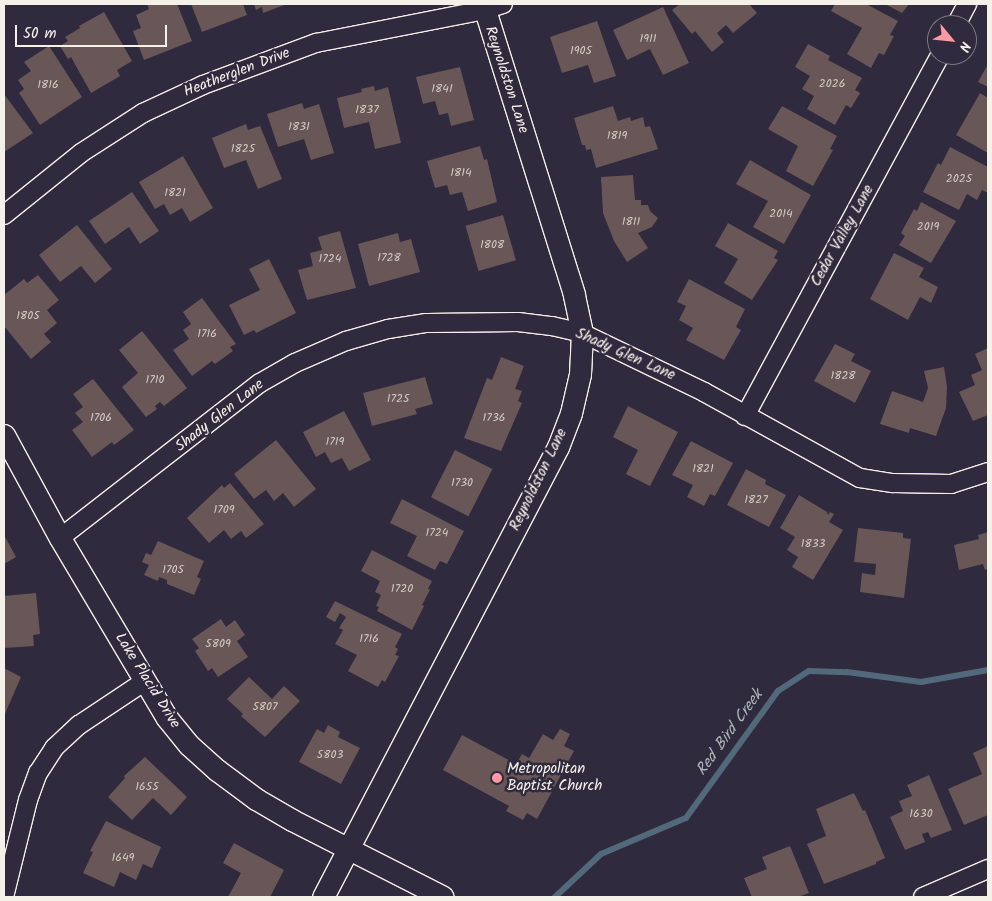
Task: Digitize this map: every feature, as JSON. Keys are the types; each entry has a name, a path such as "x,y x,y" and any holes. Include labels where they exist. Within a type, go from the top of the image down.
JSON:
{"street":[{"name":"Heatherglen Drive","path":"4,215 81,153 143,113 203,85 316,44 490,6"},
{"name":"Reynoldston Lane","path":"323,897 558,448 571,413 580,374 582,334 574,294 490,6"},
{"name":"Cedar Valley Lane","path":"745,416 935,65"},
{"name":"Shady Glen Lane","path":"60,538 260,384 295,363 346,341 388,329 426,323 475,321 552,326 582,334 704,392 860,478 893,483 951,484 988,472"},
{"name":"Lake Placid Drive","path":"4,435 60,538 167,718 189,745 216,770 256,799 292,820 443,897"},
{"path":"4,897 28,800 38,773 54,748 79,725 145,681"},
{"path":"923,897 988,869"}],"building":[{"path":"147,4 177,4 192,41 144,60 133,31 141,28 136,15 149,9"},
{"path":"191,4 243,4 247,15 202,32"},
{"path":"254,4 287,4 263,13 262,7 256,10"},
{"path":"680,4 749,4 757,13 733,33 726,25 717,33 724,42 712,52 695,31 692,34 672,10"},
{"path":"835,4 866,4 898,21 890,35 894,36 884,55 879,53 871,68 847,54 862,28 831,11"},
{"path":"885,4 909,4 902,13"},
{"path":"663,7 689,63 663,75 650,49 627,60 613,30"},
{"path":"104,12 132,61 117,70 120,76 91,93 71,57 68,59 60,46 68,41 65,37 80,28 79,26"},
{"path":"597,21 616,76 594,83 588,65 562,73 550,37"},
{"path":"808,44 830,56 828,60 862,78 855,90 860,93 851,108 846,105 835,125 807,109 814,96 802,89 810,76 795,67"},
{"path":"49,46 82,97 40,125 19,93 24,89 18,80 31,71 24,62"},
{"path":"988,64 988,87 978,82"},
{"path":"460,67 474,120 451,126 448,113 439,115 435,101 423,104 416,77"},
{"path":"374,86 375,91 388,87 401,143 375,149 369,122 344,128 337,98 362,92 361,89"},
{"path":"980,93 988,98 988,153 956,135"},
{"path":"4,94 33,133 4,152"},
{"path":"302,103 304,109 319,104 334,153 311,160 304,139 278,147 267,114"},
{"path":"613,106 618,121 630,117 631,121 643,117 645,127 650,126 658,149 596,168 591,149 586,150 585,145 582,145 574,118"},
{"path":"782,106 837,136 830,149 833,150 813,186 786,171 798,146 768,129"},
{"path":"246,124 248,130 260,126 282,179 258,189 246,160 224,168 212,138"},
{"path":"480,146 484,160 487,159 497,202 468,211 462,192 450,195 447,185 435,188 427,161"},
{"path":"950,147 988,167 988,193 982,190 977,200 967,194 959,210 923,192 938,163 941,165"},
{"path":"183,156 213,208 190,222 182,208 170,215 164,204 155,209 139,182"},
{"path":"750,160 811,195 784,244 753,227 768,201 736,184"},
{"path":"633,175 635,200 641,200 641,205 648,205 650,211 658,218 652,227 638,233 648,248 627,262 614,241 603,213 601,177"},
{"path":"132,192 159,231 140,244 129,227 105,244 89,221"},
{"path":"921,202 956,221 931,263 899,245 905,236 901,233 914,209 917,211"},
{"path":"503,215 516,260 478,271 466,226"},
{"path":"728,223 778,251 774,258 778,260 752,300 724,283 738,259 715,246"},
{"path":"77,225 112,269 95,283 81,266 60,282 39,255"},
{"path":"340,231 356,288 307,300 298,270 313,266 310,253 322,250 318,237"},
{"path":"398,233 400,242 411,239 420,272 369,286 358,244"},
{"path":"894,253 924,268 919,277 938,287 931,303 920,297 908,320 870,299"},
{"path":"269,259 296,313 256,333 254,330 244,335 229,305 260,290 249,269"},
{"path":"38,275 59,300 47,310 57,323 44,334 51,342 31,359 4,326 4,295 24,279 27,283"},
{"path":"689,279 745,309 736,327 741,330 724,360 686,340 693,328 679,320 686,306 677,302"},
{"path":"202,298 236,344 230,347 233,351 215,364 212,361 192,376 173,350 189,339 183,330 191,324 183,312"},
{"path":"142,331 187,388 164,406 160,402 155,406 157,409 146,417 122,387 138,373 119,350"},
{"path":"835,344 855,354 851,361 871,371 855,403 814,381"},
{"path":"988,348 988,415 973,421 959,392 975,385 971,375 982,370 975,354"},
{"path":"501,357 524,366 515,389 522,391 518,401 522,403 501,451 464,438 487,378 492,380"},
{"path":"944,367 947,387 946,408 936,436 910,428 909,433 880,424 892,391 923,402 928,388 924,371"},
{"path":"425,377 433,404 415,409 417,414 372,426 363,393"},
{"path":"93,379 134,430 114,445 112,442 92,457 72,430 83,422 75,413 83,407 73,394"},
{"path":"628,406 678,432 650,486 626,474 638,450 613,437"},
{"path":"344,411 371,460 349,471 342,458 331,463 325,452 316,457 303,432"},
{"path":"276,440 316,489 294,507 283,493 274,501 266,490 254,499 234,474"},
{"path":"691,441 733,463 715,496 710,494 704,506 687,497 693,485 672,475"},
{"path":"455,450 492,469 468,516 431,497"},
{"path":"746,469 766,480 765,484 786,495 769,527 727,505"},
{"path":"230,483 264,524 246,538 241,531 231,539 224,530 209,543 187,518 222,485 224,488"},
{"path":"799,495 827,512 828,515 830,512 834,514 829,522 843,530 813,580 792,567 798,557 787,550 795,537 780,528"},
{"path":"402,499 464,531 447,564 440,561 435,570 407,556 417,536 390,523"},
{"path":"858,528 903,533 903,538 911,539 904,598 860,592 862,573 875,575 876,564 854,562"},
{"path":"988,532 988,569 985,570 983,564 959,570 954,545 979,539 978,535"},
{"path":"4,535 16,557 4,564"},
{"path":"158,541 204,561 197,577 201,579 194,595 167,584 167,580 159,577 158,581 144,575 149,565 142,562 146,553 151,555"},
{"path":"372,550 432,581 428,589 430,590 422,605 424,606 412,630 377,611 379,607 376,606 381,595 375,592 380,581 361,571"},
{"path":"36,593 40,634 33,635 34,646 4,648 4,596"},
{"path":"335,601 402,634 395,647 398,649 395,655 399,656 385,682 382,680 378,687 348,671 357,655 335,644 343,630 339,628 346,617 340,613 335,622 326,617"},
{"path":"221,619 226,627 235,620 245,635 237,641 248,657 218,677 212,668 208,671 195,651 199,648 192,639"},
{"path":"4,668 21,677 4,716"},
{"path":"249,677 272,699 284,686 300,701 265,737 241,716 243,714 227,699"},
{"path":"328,725 340,732 338,737 360,748 341,784 299,762 317,729 324,733"},
{"path":"560,729 570,734 564,746 574,751 537,819 527,813 523,820 506,811 509,806 443,770 462,735 516,764 522,754 529,758 543,734 553,740"},
{"path":"988,746 988,815 964,825 948,789 982,774 973,753"},
{"path":"145,757 187,797 171,815 153,798 132,820 108,797 125,778 124,776"},
{"path":"929,775 952,830 931,838 928,832 922,834 925,842 905,850 890,817 903,811 899,801 912,796 907,785"},
{"path":"854,793 863,811 865,810 885,858 876,862 876,864 824,884 807,844 826,836 816,809"},
{"path":"106,821 161,847 152,868 143,864 136,880 120,872 114,887 83,873 93,852 90,851"},
{"path":"234,843 284,870 270,897 228,897 241,873 223,863"},
{"path":"790,846 809,893 798,897 752,897 744,878 767,869 762,857"}],"waterway":[{"name":"Red Bird Creek","path":"555,897 601,854 686,818 778,691 809,671 847,672 921,682 988,670"}],"place":[{"name":"Metropolitan Baptist Church","path":"497,778"}]}
